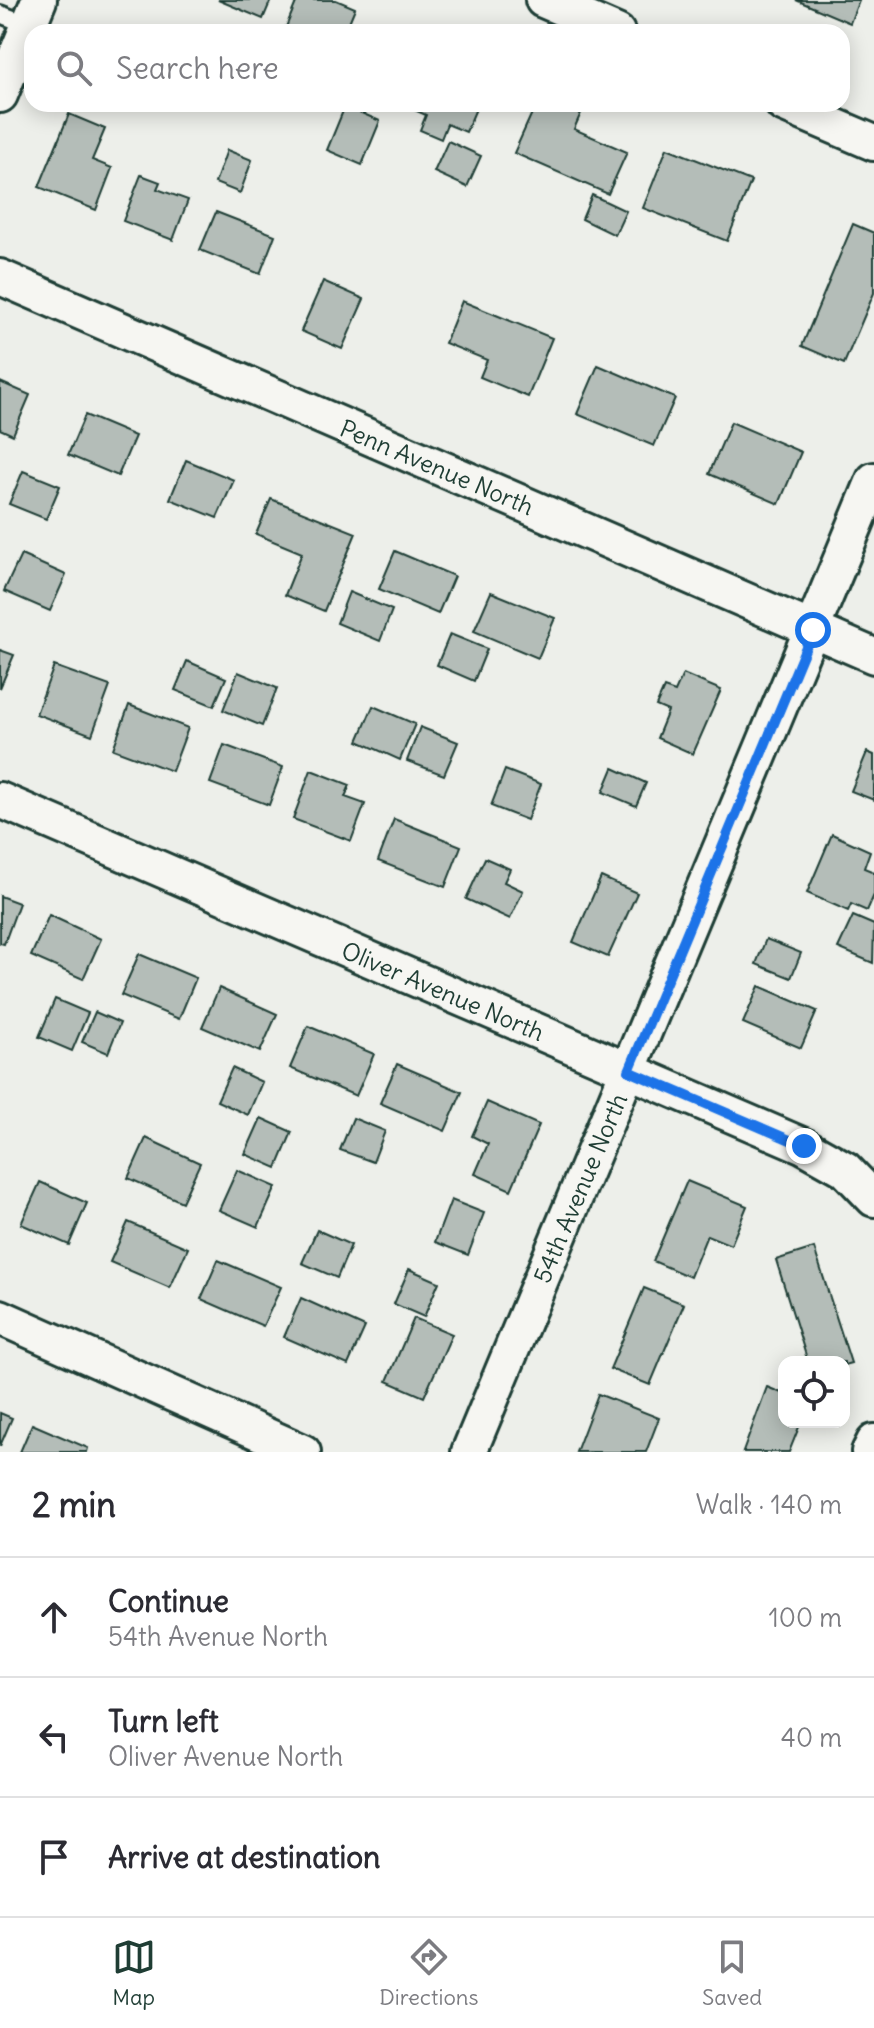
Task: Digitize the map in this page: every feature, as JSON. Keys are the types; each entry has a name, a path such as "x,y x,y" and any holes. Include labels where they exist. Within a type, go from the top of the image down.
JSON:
{"street":[{"path":"543,0 598,24"},
{"path":"0,95 23,13"},
{"path":"802,112 874,143"},
{"name":"Penn Avenue North","path":"0,277 874,656"},
{"name":"54th Avenue North","path":"469,1452 874,480"},
{"name":"Oliver Avenue North","path":"0,800 804,1146 845,1169 874,1199"},
{"path":"0,1317 303,1452"},
{"path":"869,1452 874,1442"}],"building":[{"path":"218,0 271,0 263,19"},
{"path":"297,0 336,0 355,8 348,24 287,24"},
{"path":"796,0 859,0 850,23"},
{"path":"343,112 359,112 380,121 362,165 327,150"},
{"path":"419,112 475,112 466,132 447,124 441,139 420,130 426,115"},
{"path":"532,112 579,112 581,113 574,129 627,152 608,194 514,153"},
{"path":"69,114 105,129 92,160 112,168 96,210 39,187"},
{"path":"448,141 481,156 467,187 434,172"},
{"path":"667,148 751,181 727,241 643,208"},
{"path":"227,150 252,160 240,193 215,183"},
{"path":"141,175 160,182 157,189 188,200 173,240 123,221"},
{"path":"592,195 626,211 615,235 582,219"},
{"path":"216,212 275,235 260,274 200,250"},
{"path":"853,224 874,233 874,293 844,364 802,346"},
{"path":"323,281 364,299 342,349 301,331"},
{"path":"462,301 552,338 528,397 480,377 487,360 445,343"},
{"path":"598,365 675,398 654,446 577,414"},
{"path":"0,382 30,395 13,435 0,429"},
{"path":"85,415 135,436 118,476 68,455"},
{"path":"731,422 801,452 779,504 709,474"},
{"path":"186,460 234,480 217,518 170,499"},
{"path":"23,471 60,486 46,519 9,504"},
{"path":"271,499 356,533 324,611 285,595 302,553 256,534"},
{"path":"395,551 454,576 438,614 379,589"},
{"path":"21,555 66,575 50,611 4,591"},
{"path":"349,592 392,610 380,641 337,623"},
{"path":"491,592 555,618 538,658 474,631"},
{"path":"450,634 487,649 474,681 437,665"},
{"path":"0,650 14,655 0,688"},
{"path":"187,661 226,678 214,706 175,690"},
{"path":"54,666 110,686 92,735 36,714"},
{"path":"238,672 277,688 262,726 223,710"},
{"path":"683,674 721,690 693,754 657,738 668,711 656,706 664,688 675,692"},
{"path":"129,705 188,728 172,771 113,749"},
{"path":"373,706 415,724 400,760 358,741"},
{"path":"420,727 458,742 444,775 407,761"},
{"path":"224,745 283,767 269,805 210,783"},
{"path":"867,752 874,755 874,800 851,791"},
{"path":"613,768 646,783 636,806 603,792"},
{"path":"311,770 350,785 345,797 365,804 351,841 293,819"},
{"path":"505,770 541,784 527,820 491,806"},
{"path":"394,819 461,846 445,887 378,861"},
{"path":"832,834 870,851 864,868 874,872 874,895 867,911 851,904 848,911 807,893"},
{"path":"485,858 510,869 504,882 523,891 510,919 466,899"},
{"path":"601,877 637,893 608,957 573,942"},
{"path":"0,896 19,903 4,944 0,943"},
{"path":"49,915 101,939 83,979 31,956"},
{"path":"853,916 874,925 873,963 838,948"},
{"path":"766,939 801,953 791,978 756,964"},
{"path":"139,954 196,978 179,1019 121,995"},
{"path":"759,986 817,1011 801,1048 743,1023"},
{"path":"219,988 277,1014 260,1052 202,1027"},
{"path":"55,999 88,1013 72,1051 39,1037"},
{"path":"95,1012 120,1023 108,1053 82,1042"},
{"path":"308,1026 374,1054 356,1096 290,1068"},
{"path":"397,1064 462,1092 445,1131 380,1103"},
{"path":"232,1068 262,1082 248,1115 217,1101"},
{"path":"487,1102 539,1125 511,1190 475,1174 488,1144 472,1136"},
{"path":"261,1118 292,1132 277,1168 245,1154"},
{"path":"353,1118 385,1131 373,1162 340,1150"},
{"path":"146,1138 200,1163 182,1202 128,1178"},
{"path":"237,1170 276,1187 258,1227 219,1210"},
{"path":"687,1181 747,1206 731,1245 707,1235 690,1277 653,1261"},
{"path":"40,1182 87,1203 69,1245 21,1224"},
{"path":"451,1200 484,1213 468,1255 435,1242"},
{"path":"128,1222 188,1248 170,1288 110,1262"},
{"path":"317,1230 351,1245 337,1278 302,1263"},
{"path":"814,1248 849,1356 806,1356 776,1260"},
{"path":"218,1260 281,1287 263,1326 201,1299"},
{"path":"409,1269 439,1282 424,1317 394,1304"},
{"path":"644,1288 684,1304 650,1385 610,1369"},
{"path":"301,1298 365,1327 348,1365 284,1337"},
{"path":"414,1318 452,1334 424,1397 387,1381"},
{"path":"767,1387 778,1392 778,1428 799,1428 789,1452 743,1452"},
{"path":"598,1394 659,1418 646,1452 576,1452"},
{"path":"0,1413 12,1418 0,1446"},
{"path":"32,1424 88,1448 87,1452 20,1452"}],"route":[{"path":"804,1146 629,1071 813,630"}]}
